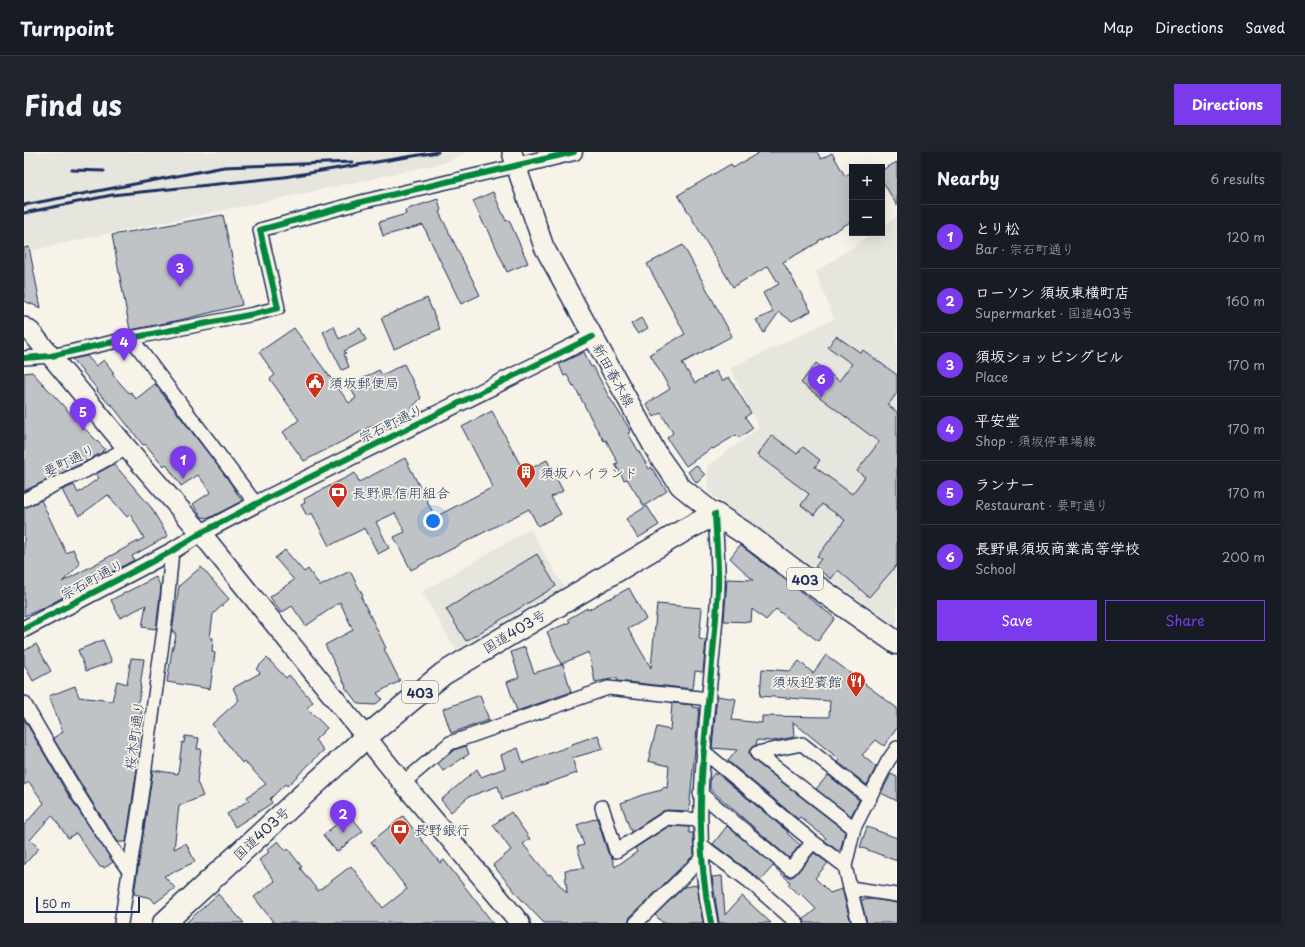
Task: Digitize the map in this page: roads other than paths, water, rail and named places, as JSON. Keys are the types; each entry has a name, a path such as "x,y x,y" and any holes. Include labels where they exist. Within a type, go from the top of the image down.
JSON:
{"highway":[{"name":"403","path":"715,514 746,534 807,580 897,643"},
{"name":"国道403号","path":"164,923 366,737 443,674 683,531 715,514"}],"main road":[{"name":"新田春木線","path":"514,159 544,247 658,455 680,486 715,514"},
{"path":"24,327 31,332 127,448 201,533 402,783 520,923"}],"street":[{"path":"24,358 51,356 278,308 260,230 514,159 574,152"},
{"name":"宗石町通り","path":"24,629 172,551 201,533 256,504 592,336"},
{"path":"131,338 256,504"},
{"name":"要町通り","path":"24,500 86,471 127,448"},
{"path":"711,923 706,898 702,858 700,793 718,587 715,514"},
{"name":"桜木町通り","path":"120,923 141,797 166,615 172,551"},
{"path":"402,783 450,743 608,688 709,699"},
{"path":"24,703 77,793 128,871"},
{"path":"854,828 757,753 802,744 870,798"},
{"path":"859,923 845,866 854,828 888,761 897,748"},
{"path":"703,751 813,842 845,866"},
{"path":"700,793 790,869 813,842"},
{"path":"602,807 616,851 667,818 700,820"},
{"path":"701,845 749,882 797,923"},
{"path":"636,923 702,858"},
{"path":"850,888 897,895"}],"railway":[{"path":"24,213 112,195 284,177 438,152"},
{"path":"24,205 224,167 352,162"},
{"path":"72,170 104,171"}],"place":[{"name":"須坂ショッピングビル","path":"180,287"},
{"name":"平安堂","path":"124,361"},
{"name":"長野県須坂商業高等学校","path":"821,398"},
{"name":"須坂郵便局","path":"315,399"},
{"name":"ランナー","path":"83,431"},
{"name":"とり松","path":"183,479"},
{"name":"須坂ハイランド","path":"526,489"},
{"name":"長野県信用組合","path":"338,509"},
{"name":"須坂迎賓館","path":"856,698"},
{"name":"ローソン 須坂東横町店","path":"343,833"},
{"name":"長野銀行","path":"400,846"}]}
